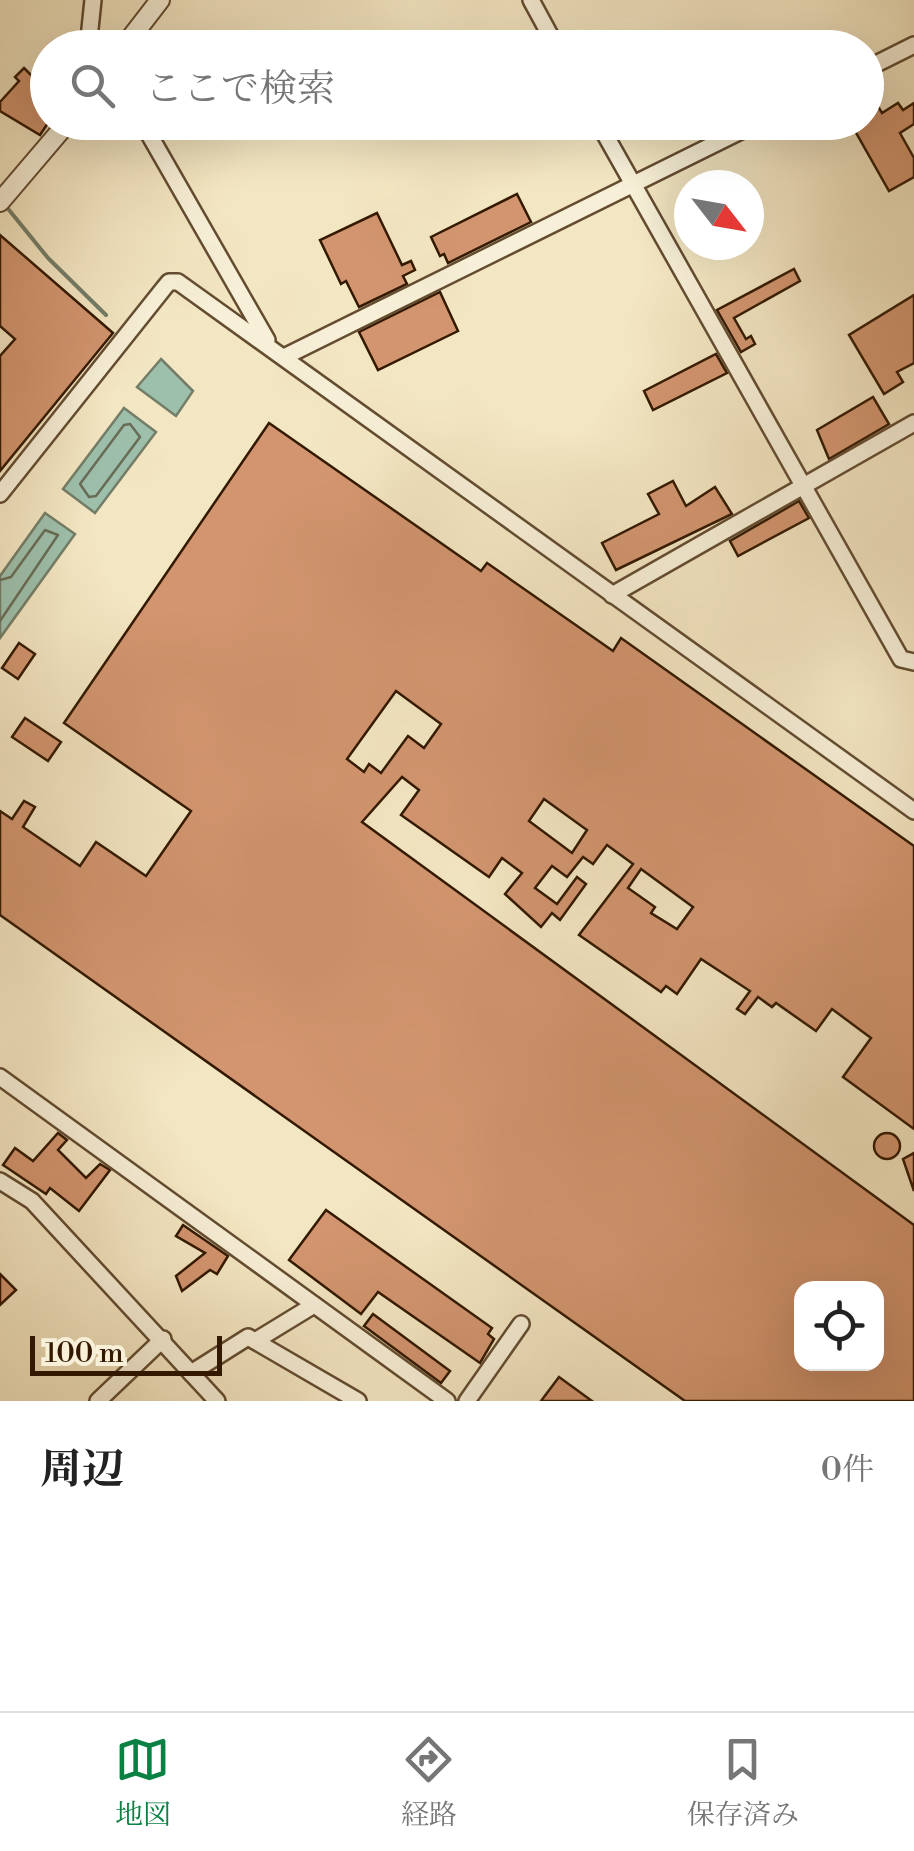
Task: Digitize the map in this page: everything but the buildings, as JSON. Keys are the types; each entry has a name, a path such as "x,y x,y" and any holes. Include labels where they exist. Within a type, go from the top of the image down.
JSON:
{"street":[{"path":"90,30 94,0"},
{"path":"137,30 160,0"},
{"path":"531,0 547,30"},
{"path":"884,59 914,45"},
{"path":"4,198 53,140"},
{"path":"153,140 278,352"},
{"path":"608,140 901,659 914,662"},
{"path":"278,352 724,140"},
{"path":"0,494 169,282 178,282 914,810"},
{"path":"612,595 914,423"},
{"path":"0,1077 447,1401"},
{"path":"0,1181 32,1201 217,1401"},
{"path":"255,1341 314,1305"},
{"path":"467,1401 521,1324"},
{"path":"191,1373 248,1337 358,1401"},
{"path":"98,1401 163,1340"}],"water":[{"path":"161,359 193,391 176,416 137,387"},
{"path":"124,408 156,432 95,513 63,489"},
{"path":"45,513 75,534 0,638 0,576"}],"waterway":[{"path":"5,205 48,258 106,315"}]}
